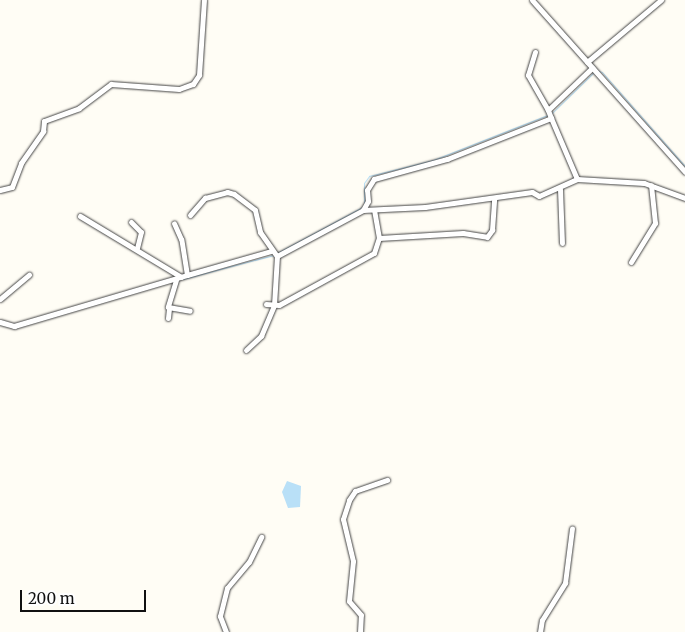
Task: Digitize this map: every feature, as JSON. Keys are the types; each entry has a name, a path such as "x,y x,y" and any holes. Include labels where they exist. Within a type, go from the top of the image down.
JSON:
{"street":[{"path":"0,190 12,187 21,163 43,130 44,121 79,108 111,84 179,89 193,84 199,75 204,0"},
{"path":"532,0 685,172"},
{"path":"587,62 662,0"},
{"path":"535,52 528,68 529,80 550,114 577,179"},
{"path":"363,210 368,202 367,190 374,179 446,159 550,114 594,70"},
{"path":"0,322 14,326 181,277 274,254 363,210 374,211 532,192 539,196 560,189 577,179 651,185 685,198"},
{"path":"631,262 655,223 651,185"},
{"path":"560,189 562,243"},
{"path":"190,214 205,198 227,192 234,194 254,210 260,232 274,254 274,305 261,336 246,350"},
{"path":"379,238 462,233 487,237 492,230 494,198"},
{"path":"266,304 274,305 367,259 374,253 379,238 374,211"},
{"path":"80,216 137,248 181,277"},
{"path":"131,222 141,232 137,248"},
{"path":"168,318 169,309 181,277 181,239 174,222"},
{"path":"0,299 29,275"},
{"path":"169,309 190,311"},
{"path":"360,632 360,615 349,601 352,561 343,519 355,491 388,480"},
{"path":"540,632 542,620 564,582 572,528"},
{"path":"226,632 220,616 227,588 249,562 261,537"}],"water":[{"path":"287,481 301,486 300,507 288,508 282,492"}],"waterway":[{"path":"596,70 602,72 685,166"},
{"path":"551,114 593,73"},
{"path":"364,204 364,183 369,176 433,160 547,115"},
{"path":"277,253 362,207"},
{"path":"183,279 274,255"}]}
